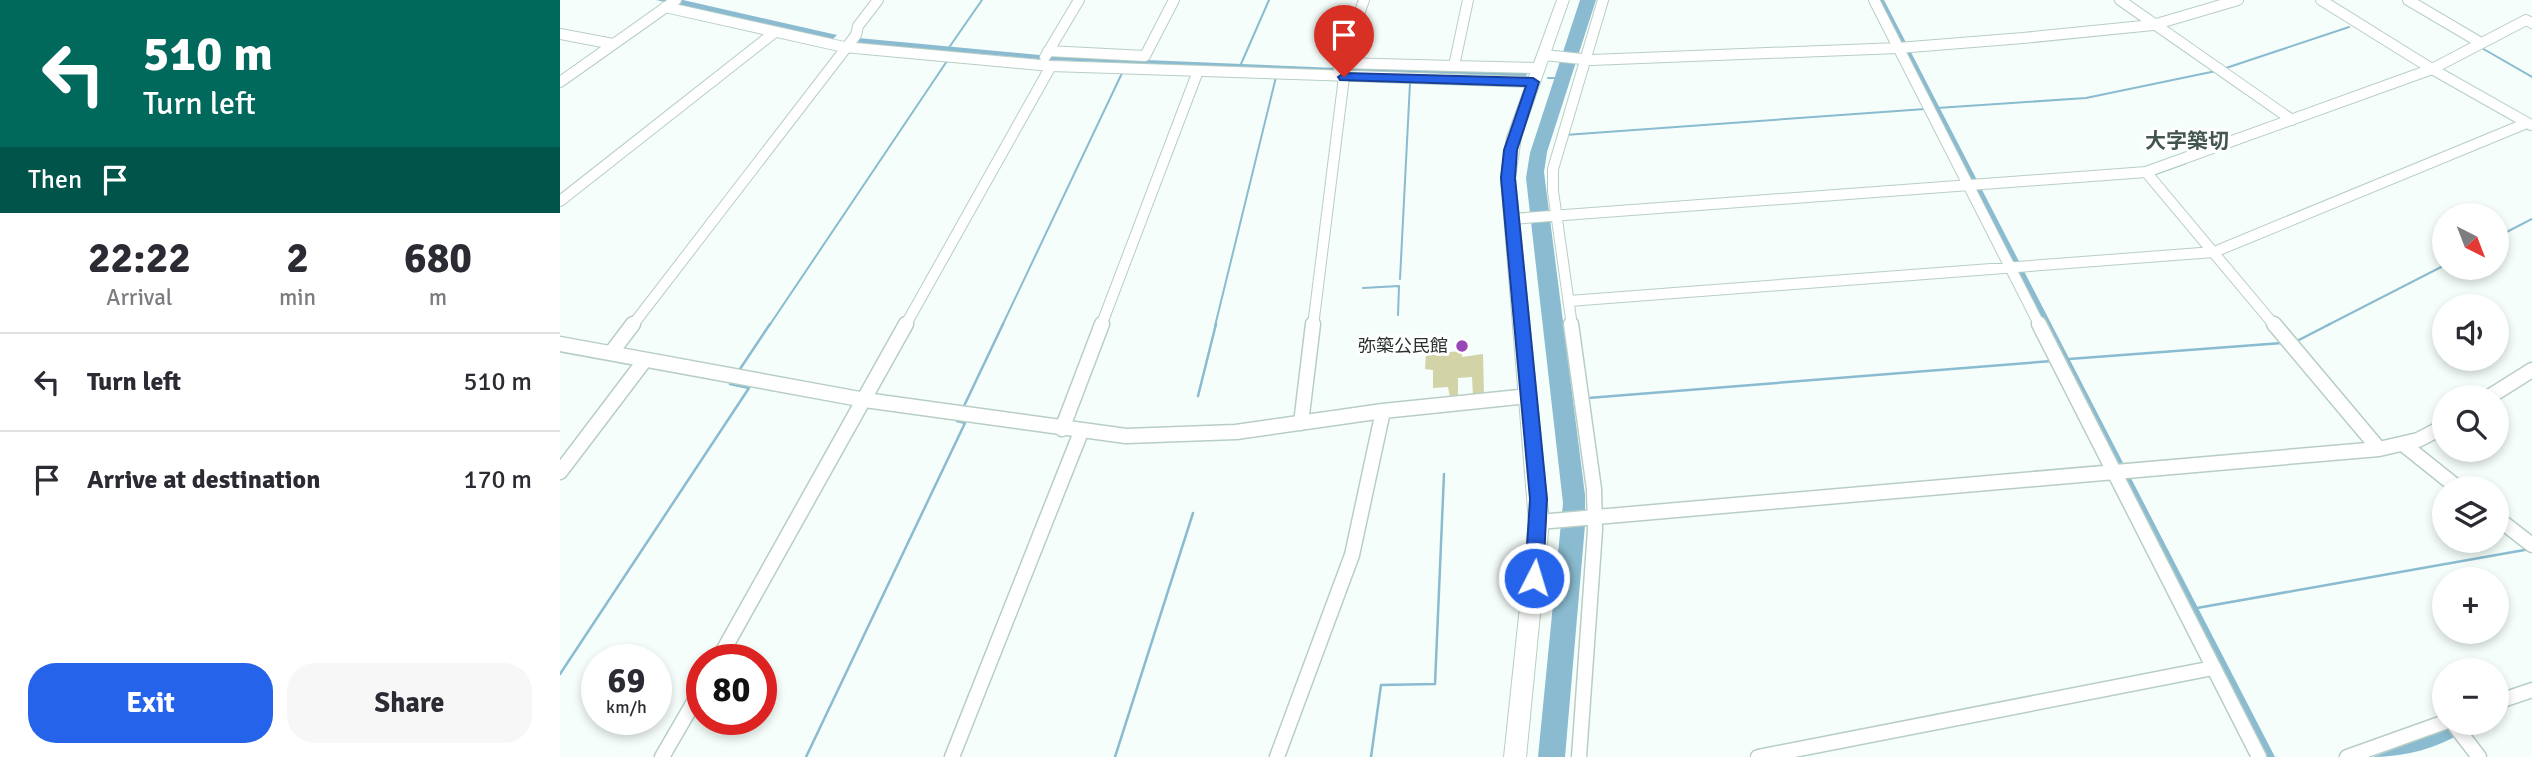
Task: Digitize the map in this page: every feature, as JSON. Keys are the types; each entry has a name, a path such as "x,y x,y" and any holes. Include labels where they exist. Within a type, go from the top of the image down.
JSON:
{"highway":[{"path":"1515,757 1547,522 1528,396 1519,218 1508,178 1510,150 1563,0"}],"street":[{"path":"611,353 844,47 856,35 858,26 877,0"},
{"path":"727,644 865,400 1079,0"},
{"path":"1046,59 1145,56 1174,0"},
{"path":"1301,423 1340,72 1364,0"},
{"path":"1454,66 1468,0"},
{"path":"1579,757 1592,519 1582,399 1555,217 1553,169 1583,60 1603,0"},
{"path":"1874,0 1903,48 2120,471 2213,668 2259,757"},
{"path":"2120,0 2292,120"},
{"path":"560,82 670,4 844,47 1198,71 1340,72 1540,69 1583,60 1903,48 2153,25 2238,0"},
{"path":"2321,0 2432,69 2530,124"},
{"path":"2413,2 2429,0"},
{"path":"2413,2 2478,45"},
{"path":"1519,218 2146,173 2432,69 2526,20 2532,23"},
{"path":"560,201 775,32"},
{"path":"560,34 613,44"},
{"path":"1340,72 1454,66 1540,69"},
{"path":"1062,429 1198,71"},
{"path":"1569,301 2214,252 2530,124"},
{"path":"2146,173 2379,449"},
{"path":"560,344 865,400 1081,432 1175,436 1236,432 1383,411 1528,396"},
{"path":"560,472 645,360"},
{"path":"2508,385 2532,370"},
{"path":"1277,757 1352,555 1383,411"},
{"path":"952,757 1081,432"},
{"path":"1547,522 2379,449 2403,444 2432,432"},
{"path":"2403,444 2443,476"},
{"path":"2509,527 2532,545"},
{"path":"1758,757 2213,668"},
{"path":"2509,698 2532,690"},
{"path":"662,757 686,716"},
{"path":"2347,757 2432,732"},
{"path":"2461,735 2479,757"}],"green space":[{"path":"1462,351 1462,357 1483,354 1484,395 1473,396 1472,377 1458,378 1458,397 1450,398 1448,387 1433,388 1433,370 1425,369 1426,354"}],"water":[{"path":"656,0 683,0 837,35 832,40"},
{"path":"1580,0 1596,0 1547,152 1544,172 1585,495 1585,525 1565,757 1538,757 1563,503 1526,178 1530,153"},
{"path":"1879,0 1884,0 2275,757 2267,757"},
{"path":"858,38 1050,56 1337,68 1528,72 1525,78 1049,60 853,43"},
{"path":"2432,734 2457,735 2421,750 2373,757"}],"waterway":[{"path":"948,49 982,0"},
{"path":"1241,64 1269,0"},
{"path":"2226,68 2349,27"},
{"path":"2480,47 2532,77"},
{"path":"769,326 947,61"},
{"path":"1002,326 1123,71"},
{"path":"1937,108 2086,98 2216,71"},
{"path":"1215,326 1276,77"},
{"path":"1548,78 1554,78"},
{"path":"1400,279 1410,83"},
{"path":"1565,135 1925,109"},
{"path":"2153,175 2186,163"},
{"path":"2510,230 2532,219"},
{"path":"2326,326 2432,272"},
{"path":"1363,288 1399,286 1398,315"},
{"path":"740,369 770,324"},
{"path":"964,406 1003,324"},
{"path":"1198,396 1216,324"},
{"path":"2295,342 2330,324"},
{"path":"2069,359 2282,343"},
{"path":"1588,398 2052,361"},
{"path":"560,674 749,388 730,384"},
{"path":"806,757 965,423 957,421"},
{"path":"1371,757 1381,685 1435,684 1444,474"},
{"path":"1115,757 1193,513"},
{"path":"2197,608 2530,549"}],"place":[{"name":"弥築公民館","path":"1462,346"}],"district":[{"name":"大字築切","path":"2187,141"}],"route":[{"path":"1344,77 1533,82 1510,150 1508,178 1538,499 1539,522 1534,578"}]}
